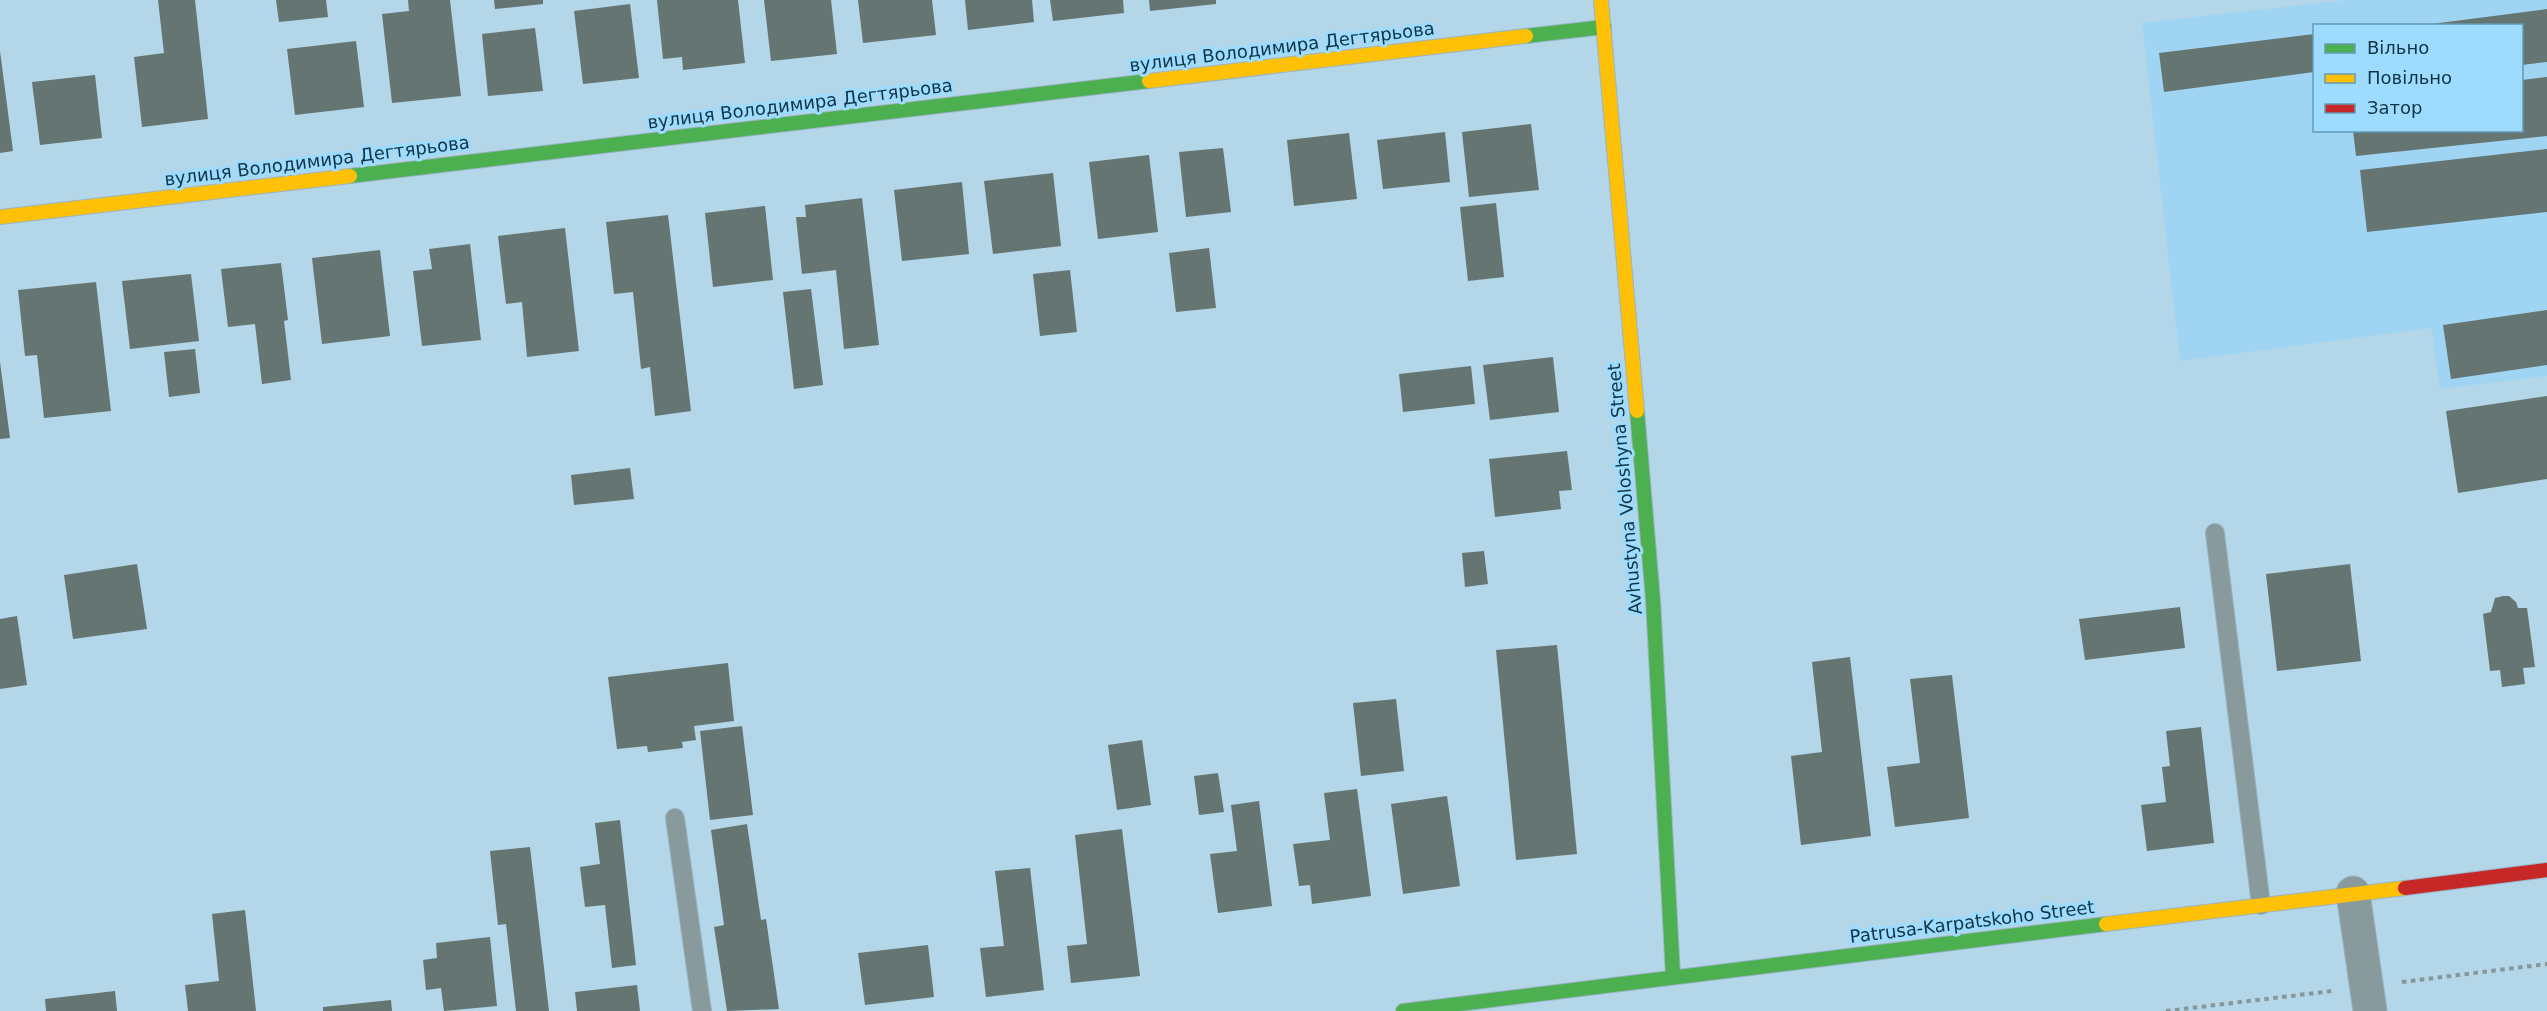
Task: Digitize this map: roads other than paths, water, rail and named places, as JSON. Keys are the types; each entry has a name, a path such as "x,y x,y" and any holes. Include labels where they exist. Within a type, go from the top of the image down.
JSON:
{"street":[{"name":"Avhustyna Voloshyna Street","path":"1601,0 1653,600 1673,976"},
{"name":"вулиця Володимира Дегтярьова","path":"0,217 1604,27"},
{"name":"Patrusa-Karpatskoho Street","path":"1402,1011 1460,1008 1673,976 2547,870"},
{"path":"2353,894 2370,1011"}],"lane":[{"path":"2215,533 2261,905"},
{"path":"675,818 702,1011"}]}
